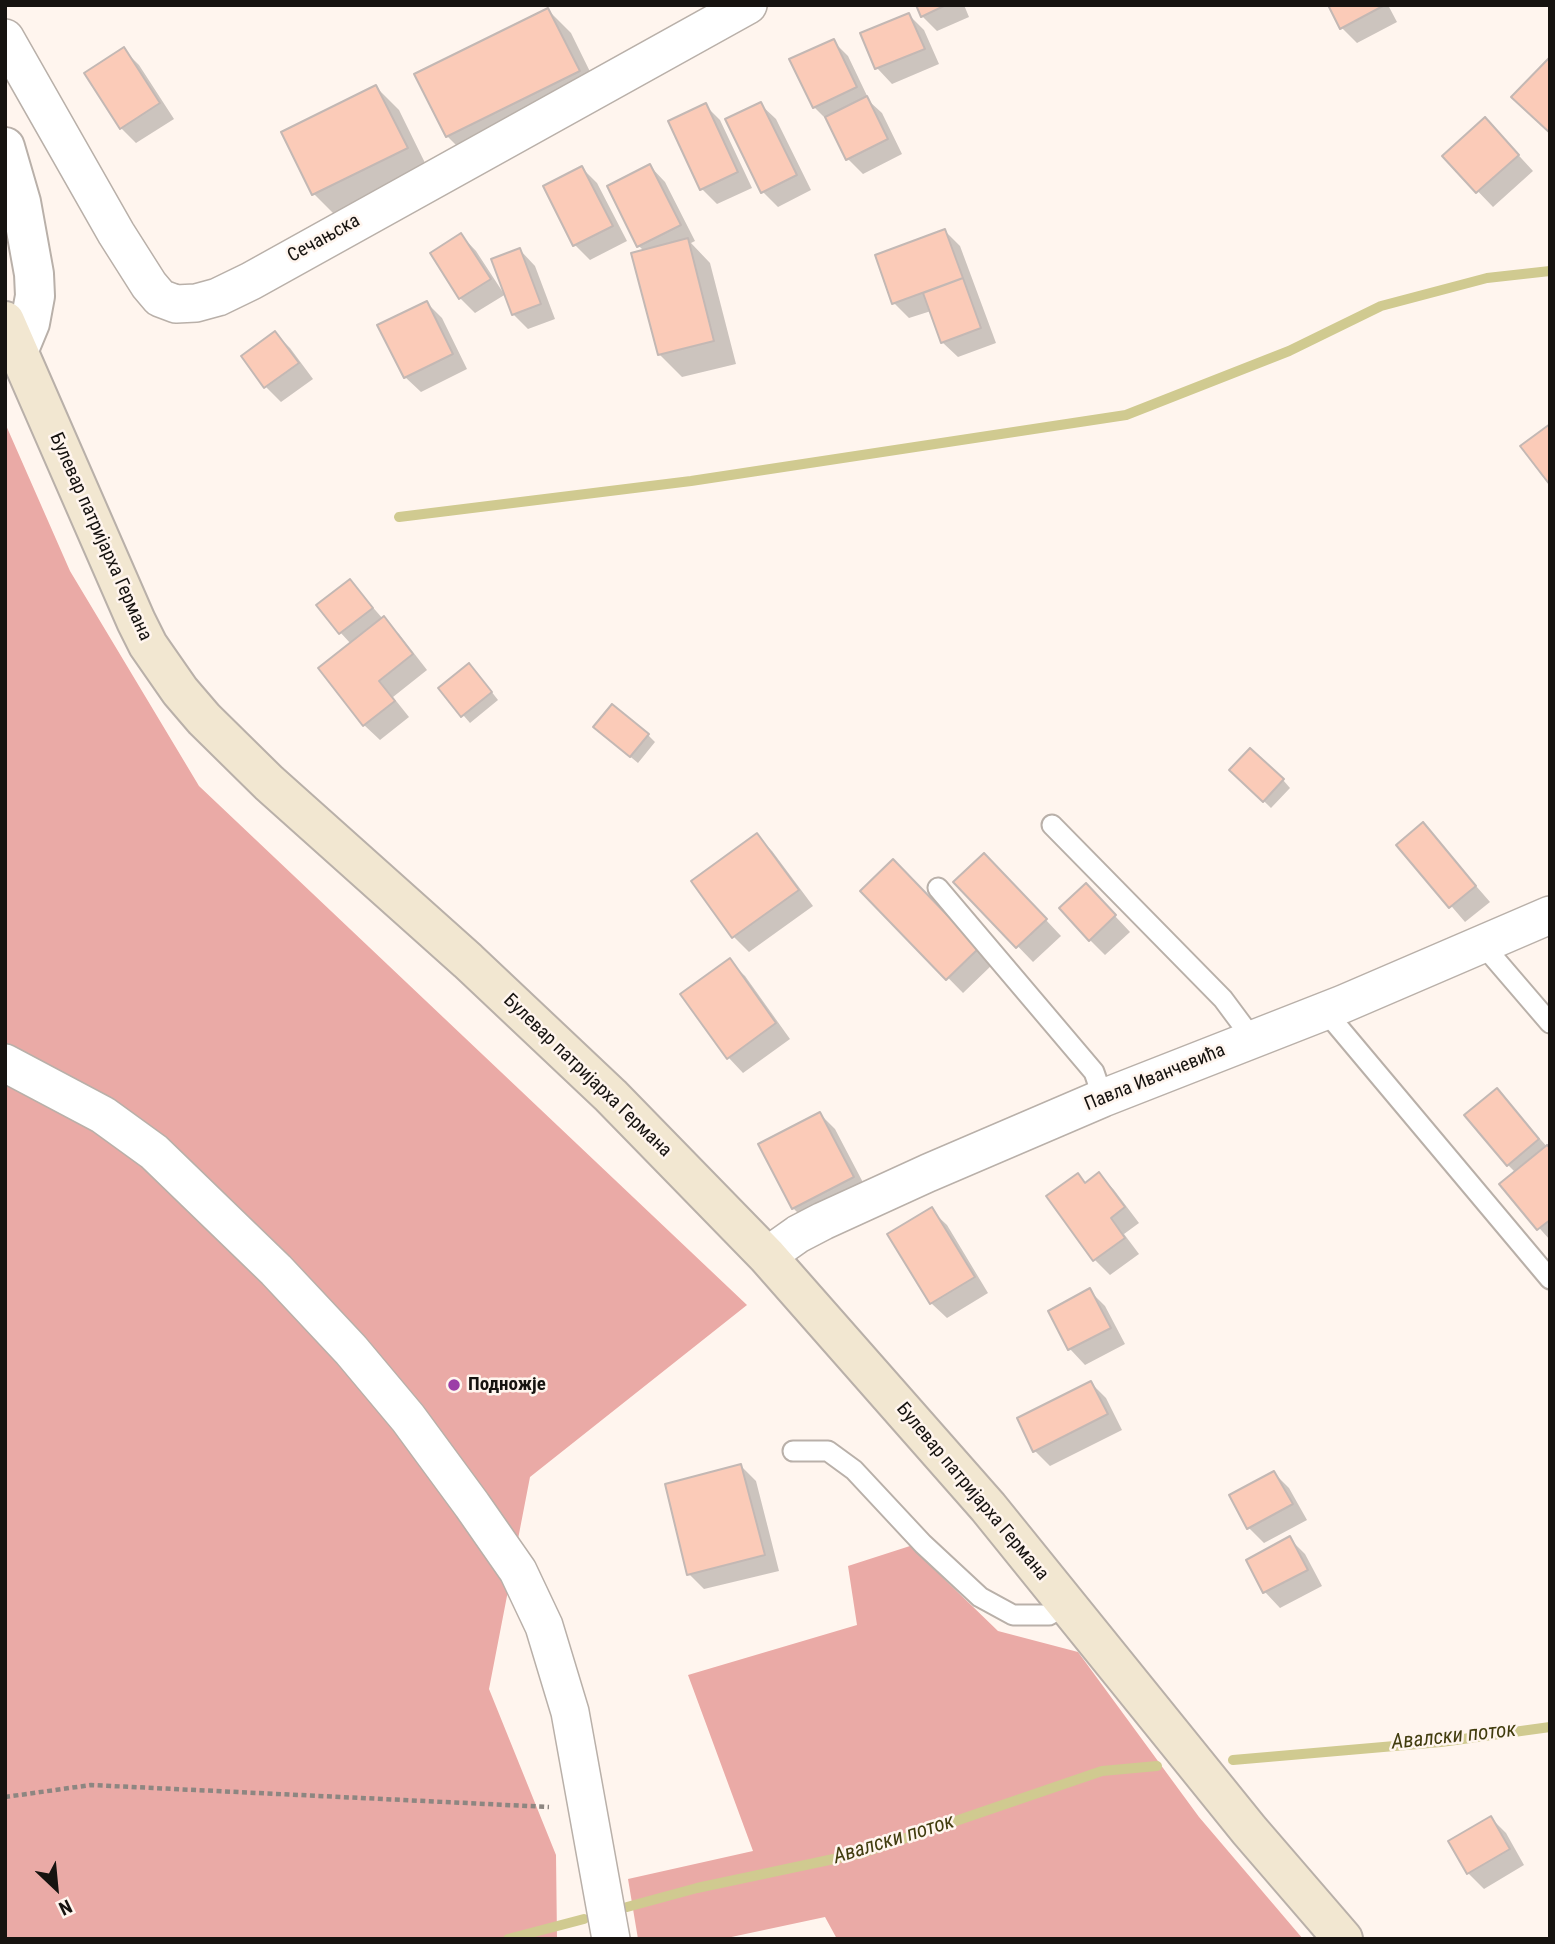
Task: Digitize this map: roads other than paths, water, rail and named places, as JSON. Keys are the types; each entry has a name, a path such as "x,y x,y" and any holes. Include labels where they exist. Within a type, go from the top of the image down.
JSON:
{"main road":[{"name":"Булевар патријарха Германа","path":"12,337 136,621 148,645 180,691 204,719 269,783 478,971 611,1096 767,1256 988,1507 1250,1830 1343,1939"}],"street":[{"name":"Сечањска","path":"5,38 116,233 149,285 160,298 176,304 196,303 218,297 251,281 748,5"},
{"name":"Булевар патријарха Германа","path":"5,148 22,202 35,296 30,323 12,337"},
{"name":"Павла Иванчевића","path":"767,1256 798,1234 823,1221 1103,1098 1325,1011 1550,915"},
{"path":"5,1063 103,1115 154,1152 275,1270 351,1350 408,1418 518,1571 544,1626 570,1712 611,1939"}],"lane":[{"path":"1052,825 1223,999 1252,1038"},
{"path":"938,888 1094,1072 1103,1098"},
{"path":"1483,945 1550,1023"},
{"path":"1325,1011 1550,1279"},
{"path":"793,1451 828,1451 854,1470 922,1544 980,1597 1013,1615 1049,1615 1066,1604"}],"waterway":[{"path":"399,517 691,481 1126,415 1289,351 1381,306 1487,278 1550,271"},
{"name":"Авалски поток","path":"1233,1760 1441,1742 1550,1727"},
{"name":"Авалски поток","path":"627,1907 697,1888 862,1853 1102,1771 1157,1766"},
{"name":"Авалски поток","path":"508,1939 584,1919"}],"place":[{"name":"Подножје","path":"454,1385"}]}
